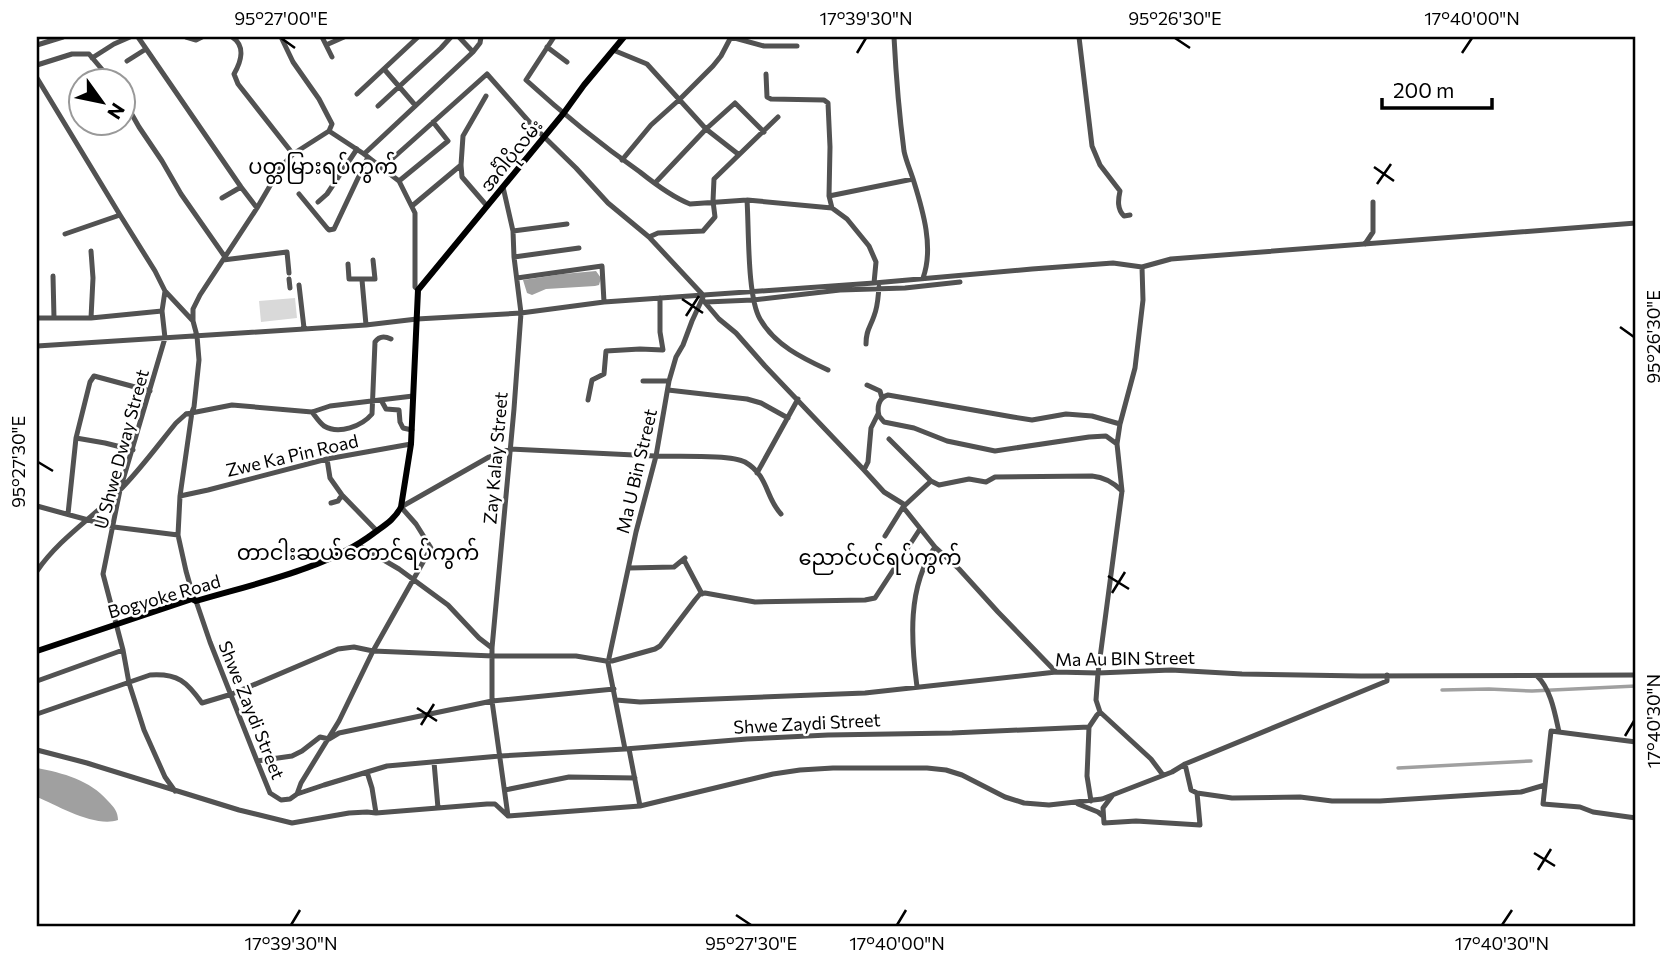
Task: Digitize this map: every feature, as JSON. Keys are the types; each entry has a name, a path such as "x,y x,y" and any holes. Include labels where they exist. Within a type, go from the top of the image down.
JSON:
{"main road":[{"name":"အင်္ဂါပိုလမ်း","path":"418,290 624,37"},
{"path":"401,507 411,444 418,290"},
{"name":"Bogyoke Road","path":"37,651 338,556 377,531 396,516 401,507"}],"street":[{"path":"37,46 63,37"},
{"path":"92,58 130,37"},
{"path":"138,37 257,208"},
{"path":"186,37 196,40 202,37"},
{"path":"194,321 193,309 200,295 281,167 293,154 329,131 332,124 319,99 298,71 281,37"},
{"path":"323,37 332,57"},
{"path":"326,45 344,37"},
{"path":"357,94 418,37"},
{"path":"378,106 451,37"},
{"path":"459,37 472,52"},
{"path":"299,194 327,229 334,229 366,155 472,52 480,43 481,37"},
{"path":"554,37 526,80 563,114 622,160 683,201 690,204 747,200 832,208 847,219 869,246 876,262 878,301 874,318 866,333 866,344"},
{"path":"622,160 651,125 713,66 731,37 764,46 797,46"},
{"path":"894,37 905,155 923,216 926,268 923,278"},
{"path":"1079,37 1092,146 1100,165 1120,191 1120,212 1124,216 1130,215"},
{"path":"237,38 241,55 234,75 237,84 293,154"},
{"path":"548,47 567,62"},
{"path":"127,61 146,49"},
{"path":"613,50 647,64 706,129 738,154"},
{"path":"37,65 72,54 89,54 99,66"},
{"path":"151,73 160,68"},
{"path":"384,69 415,105"},
{"path":"383,167 487,74 531,125 608,203 649,237 884,492 904,506 935,547 1056,672"},
{"path":"766,74 767,96 771,99 824,100 828,103 829,196 832,208"},
{"path":"37,78 155,271 164,291 194,321"},
{"path":"486,96 463,136 461,165 462,177 487,206"},
{"path":"655,183 706,129 735,103 764,132"},
{"path":"649,237 658,233 703,231 715,217 714,179 778,117"},
{"path":"136,122 224,258"},
{"path":"399,181 448,141 433,122"},
{"path":"329,131 399,181 415,213 415,287 418,290"},
{"path":"318,202 327,194 356,149"},
{"path":"412,206 461,165"},
{"path":"829,196 913,179"},
{"path":"222,198 241,187"},
{"name":"Zay Kalay Street","path":"502,187 513,231 521,313 492,648 492,701 508,816"},
{"path":"747,200 752,292 759,318 779,341 800,357 828,370"},
{"path":"1365,244 1373,232 1373,202"},
{"path":"65,234 120,215"},
{"path":"703,298 1113,263 1142,267 1171,259 1636,223"},
{"path":"513,231 567,224"},
{"path":"514,257 579,248"},
{"path":"91,251 92,318"},
{"path":"224,258 287,252 290,288"},
{"path":"348,264 349,279 375,279 373,260"},
{"path":"517,278 602,266 604,302"},
{"path":"1142,267 1143,300 1135,369 1119,424 1117,444 1122,491 1096,700 1101,712 1151,759 1163,775"},
{"path":"53,276 54,318"},
{"path":"362,280 366,324"},
{"path":"37,346 521,313 660,298 753,300 840,290 960,282"},
{"path":"299,285 303,328"},
{"name":"U Shwe Dway Street","path":"164,291 162,311 165,338 120,490 103,574 129,682 144,730 153,754 175,791"},
{"path":"588,400 592,380 604,374 606,351 663,350 660,298"},
{"name":"Ma U Bin Street","path":"640,806 609,661 636,532 656,456 669,382 676,357 703,298"},
{"path":"37,318 92,318 162,311"},
{"name":"Shwe Zaydi Street","path":"194,321 199,360 180,496 178,535 186,571 210,642 270,793 281,800 387,766 500,755 836,734 952,733 1088,727"},
{"path":"312,412 325,426 338,429 367,420 372,414 375,342 382,337 391,339"},
{"path":"68,514 76,438 90,382 94,376 150,391"},
{"path":"643,381 669,382"},
{"path":"867,385 880,391 882,398"},
{"path":"668,390 747,399 761,403 788,418"},
{"path":"864,470 868,462 871,428 882,398 888,395 1032,420 1066,414 1092,416 1119,424"},
{"path":"37,571 47,556 120,490 176,423 191,411 232,405 312,412 330,406 413,396"},
{"path":"757,473 797,399"},
{"path":"382,400 386,409 399,410 403,428 412,430"},
{"path":"878,414 884,422 914,428 947,441 995,451 1106,436 1117,444"},
{"path":"76,438 133,450"},
{"path":"890,439 930,481 943,486 969,479 986,482 995,477 1092,476 1115,483 1122,491"},
{"name":"Zwe Ka Pin Road","path":"180,496 327,459 411,444"},
{"path":"297,794 430,548 416,524 401,507 489,457 510,449 718,457 744,461 763,478 773,505 781,514"},
{"path":"327,459 330,478 342,495 377,531"},
{"path":"885,536 904,506 930,481"},
{"path":"331,503 338,501 342,495"},
{"path":"37,506 114,527 178,535"},
{"path":"37,714 150,675 161,674 181,679 189,685 202,704 338,649 354,647 493,656 576,656 609,661 660,646 695,600 705,593 755,602 875,598 920,529"},
{"path":"358,545 399,569 448,605 492,648"},
{"path":"917,687 914,618 917,585 925,563 935,547"},
{"path":"629,568 674,567 684,559 702,594"},
{"path":"37,681 123,650"},
{"name":"Ma Au BIN Street","path":"616,700 640,702 847,694 1056,672 1171,670 1314,675 1636,675"},
{"path":"37,750 292,823 349,813 495,804 508,816 640,806 772,774 865,767 946,770 962,775 1005,797 1024,803 1049,805 1112,796 1387,681 1387,675"},
{"path":"1537,676 1544,682 1559,732"},
{"path":"257,761 292,756 320,737 329,739 340,733 492,701 614,689"},
{"path":"1091,801 1087,776 1088,727 1101,712"},
{"path":"1636,742 1551,732 1543,804 1580,807 1593,812 1636,818"},
{"path":"434,762 439,808"},
{"path":"1185,764 1191,790 1232,798 1300,797 1332,801 1380,801 1521,792 1545,785"},
{"path":"367,772 376,813"},
{"path":"505,790 569,777 635,778"},
{"path":"1112,796 1103,808 1104,823 1136,821 1200,825 1197,793"},
{"path":"1077,803 1103,816"}],"shaded area":[{"path":"596,271 601,278 599,285 546,289 532,295 527,293 523,280 563,274"},
{"path":"295,298 297,318 261,322 259,301"},
{"path":"37,768 66,775 93,788 114,808 118,820 109,822 88,819 37,797"}],"waterway":[{"path":"1442,690 1532,691 1636,686"},
{"path":"1398,768 1531,761"}],"district":[{"name":"ပတ္တမြားရပ်ကွက်","path":"323,165"},
{"name":"တာငါးဆယ်တောင်ရပ်ကွက်","path":"358,551"},
{"name":"ညောင်ပင်ရပ်ကွက်","path":"880,556"}]}
